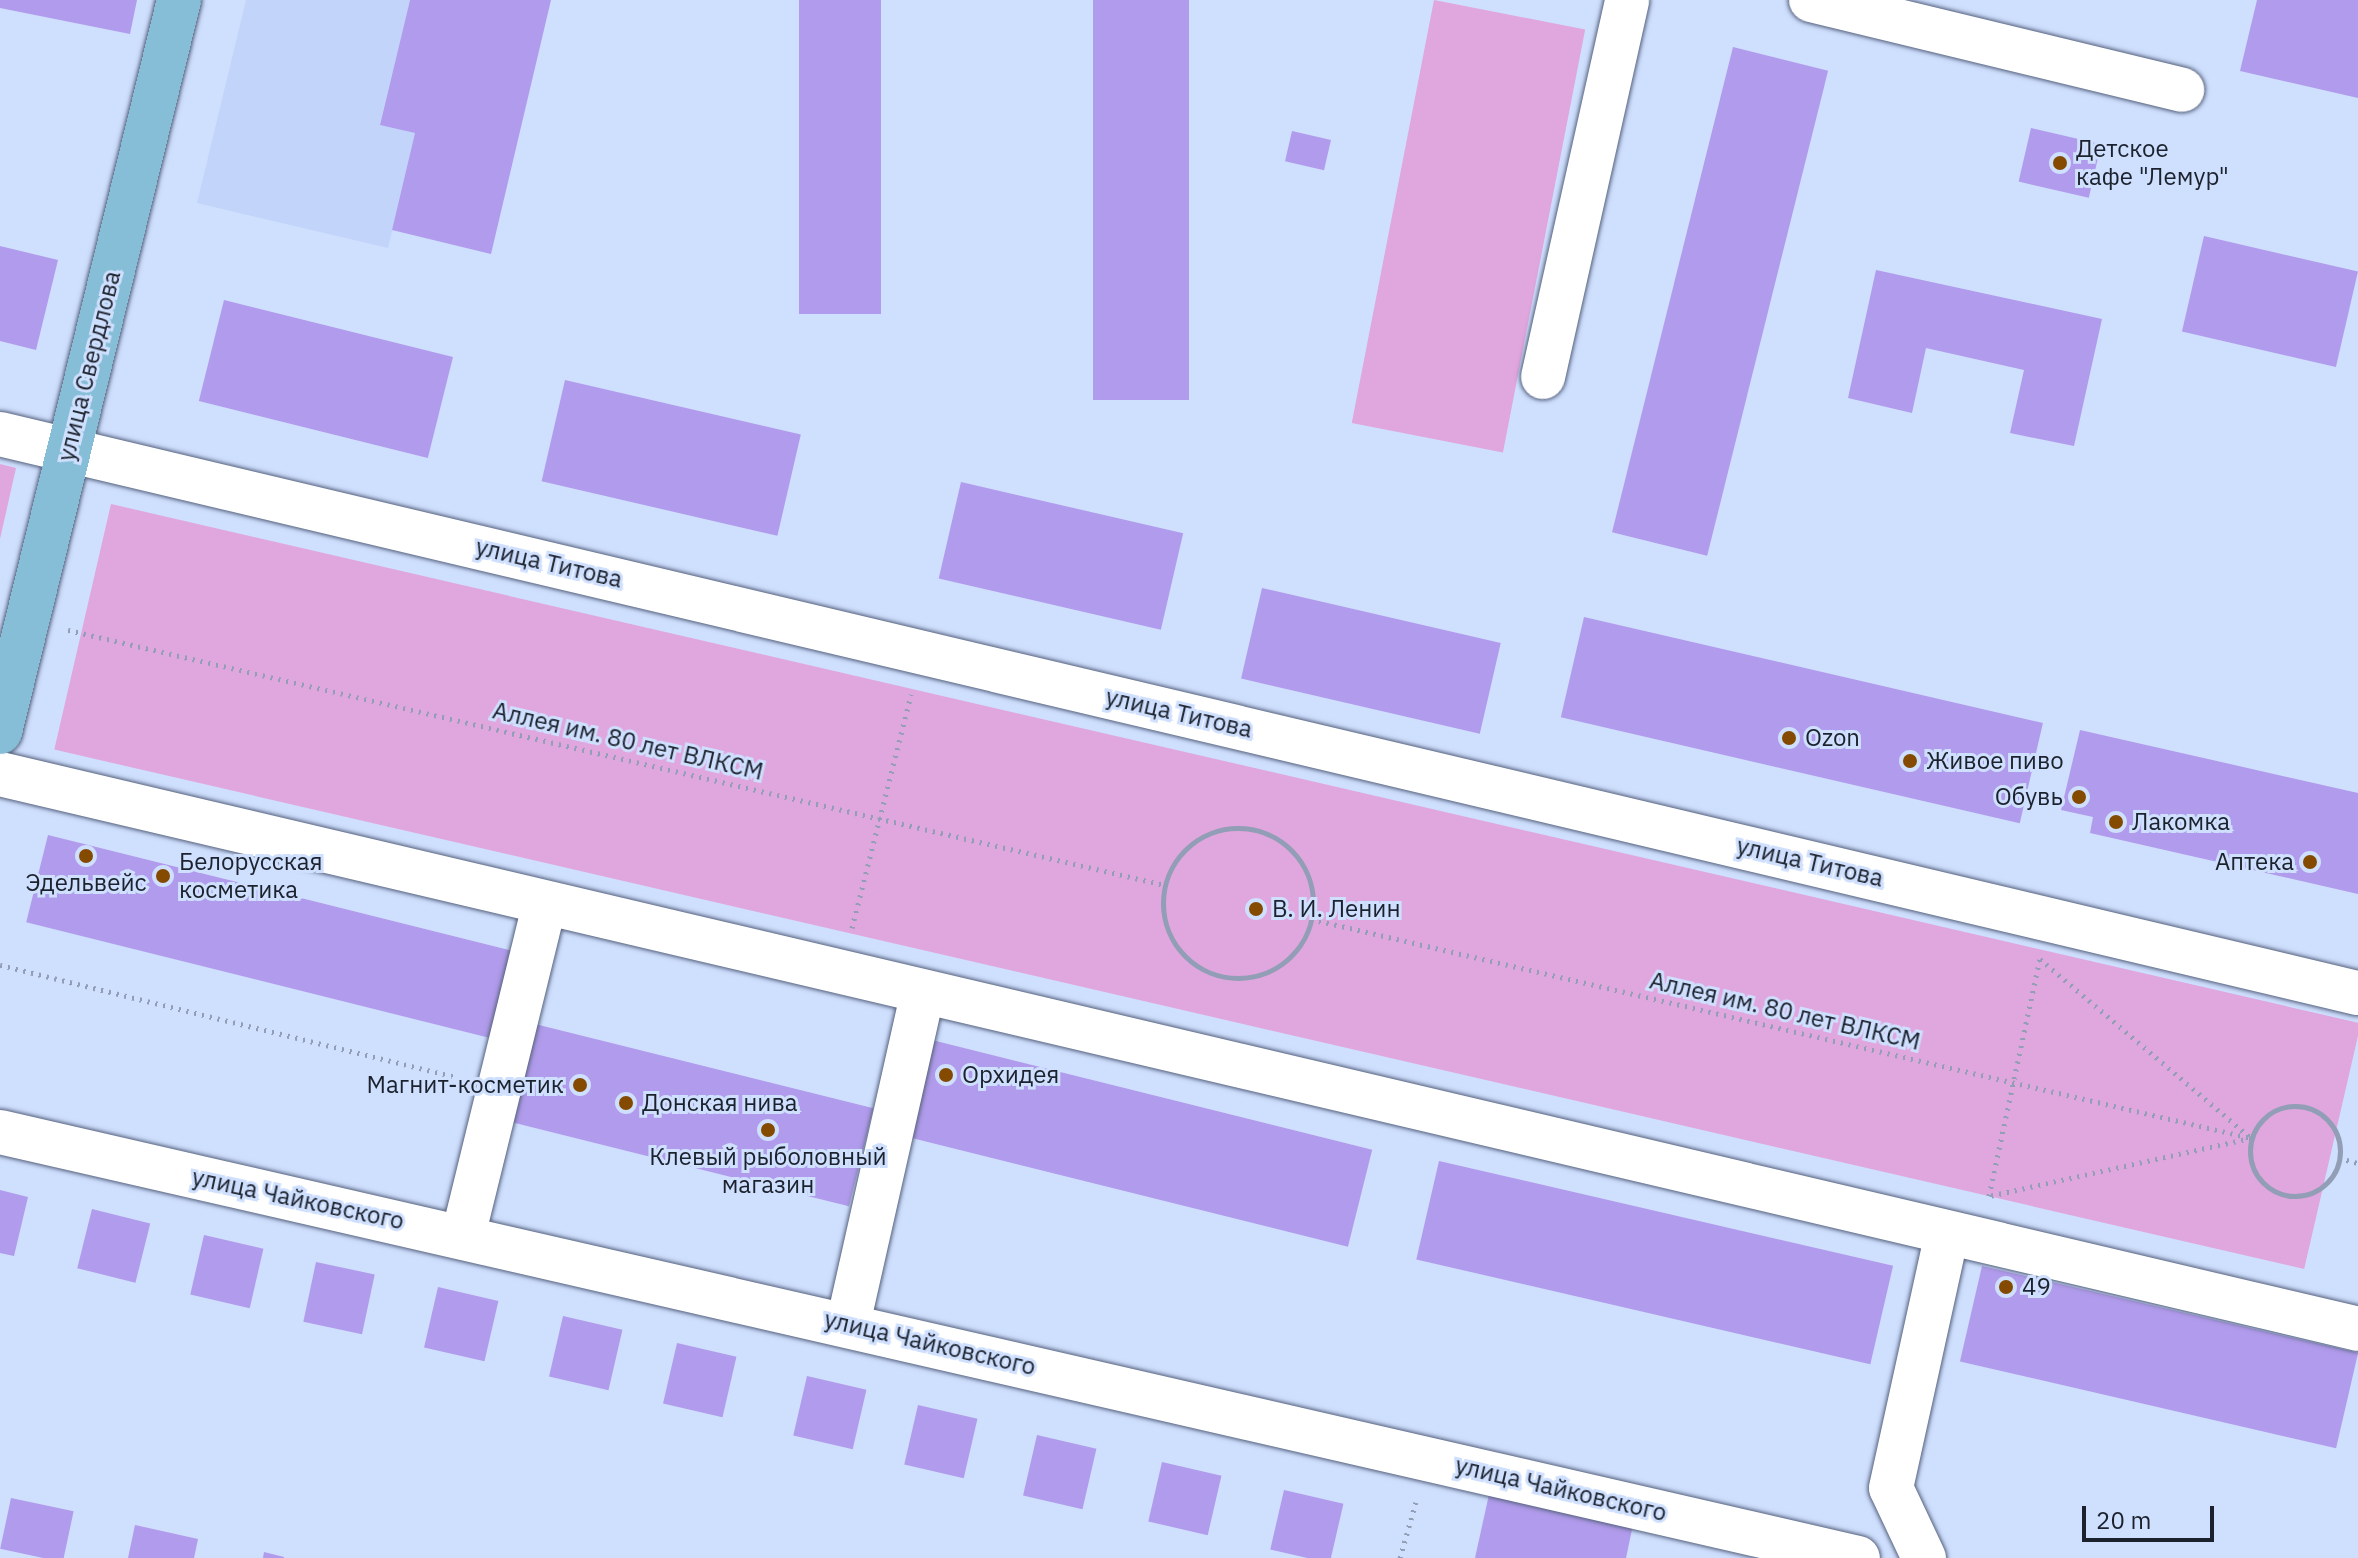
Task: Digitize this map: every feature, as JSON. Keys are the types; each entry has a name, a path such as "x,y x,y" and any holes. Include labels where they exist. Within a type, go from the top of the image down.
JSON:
{"main road":[{"name":"улица Свердлова","path":"0,732 179,0"}],"street":[{"path":"1543,377 1627,0"},
{"path":"1811,0 2182,90"},
{"name":"улица Титова","path":"0,434 2358,993"},
{"path":"0,774 922,995 2358,1329"},
{"path":"463,1236 544,906"},
{"path":"848,1324 922,995"},
{"name":"улица Чайковского","path":"0,1132 1858,1558"},
{"path":"1924,1558 1891,1488 1947,1233"}],"path":[{"name":"Аллея им. 80 лет ВЛКСМ","path":"82,633 1165,885"},
{"path":"851,933 911,693"},
{"path":"1229,828 1250,828 1286,844 1303,864 1312,890 1311,919 1303,941 1272,970 1233,979 1211,974 1192,963 1167,931 1162,912 1170,867 1194,841 1229,828"},
{"name":"Аллея им. 80 лет ВЛКСМ","path":"1311,919 2251,1138"},
{"path":"2251,1138 2040,959 1989,1196 2251,1138 2276,1110 2308,1108 2330,1123 2339,1158 2322,1187 2309,1194 2286,1196 2258,1178 2251,1164 2251,1138"},
{"path":"0,965 500,1088"},
{"path":"2339,1158 2358,1163"},
{"path":"1400,1558 1429,1458"}],"shaded area":[{"path":"246,0 410,0 380,124 415,133 388,248 197,203"},
{"path":"1434,0 1585,29 1503,452 1352,423"},
{"path":"0,464 16,468 0,539"},
{"path":"111,504 2358,1023 2358,1036 2304,1269 54,750"}],"building":[{"path":"0,0 137,0 130,34 0,8"},
{"path":"410,0 551,0 491,254 392,230 415,133 380,125"},
{"path":"799,0 881,0 881,314 799,314"},
{"path":"1093,0 1189,0 1189,400 1093,400"},
{"path":"2257,0 2358,0 2358,98 2240,71"},
{"path":"1733,47 1828,71 1707,556 1612,532"},
{"name":"Детское кафе \"Лемур\"","path":"2031,128 2101,144 2089,198 2019,182"},
{"path":"1292,131 1331,140 1324,170 1285,161"},
{"path":"2204,236 2358,272 2336,367 2182,331"},
{"path":"0,246 58,260 36,350 0,341"},
{"path":"1876,270 2102,319 2074,446 2010,433 2024,370 1926,348 1912,413 1848,398"},
{"path":"224,300 453,357 428,458 199,401"},
{"path":"565,380 801,434 777,536 542,481"},
{"path":"961,482 1183,533 1161,630 939,578"},
{"path":"1262,588 1501,643 1480,734 1241,679"},
{"path":"1584,617 2043,723 2020,823 1561,717"},
{"path":"2080,730 2358,793 2358,894 2090,833 2093,817 2061,810"},
{"path":"48,835 514,951 492,1038 26,922"},
{"path":"527,1022 873,1108 849,1206 503,1120"},
{"path":"920,1037 1372,1150 1348,1247 896,1134"},
{"path":"1439,1161 1893,1266 1870,1364 1416,1259"},
{"path":"0,1190 28,1197 14,1256 0,1253"},
{"path":"92,1209 150,1224 135,1283 77,1268"},
{"path":"204,1235 263,1249 250,1308 190,1294"},
{"path":"316,1262 375,1274 362,1334 303,1322"},
{"path":"1982,1266 2358,1353 2336,1448 1960,1361"},
{"path":"438,1287 498,1301 484,1361 424,1347"},
{"path":"563,1316 622,1330 608,1390 549,1376"},
{"path":"677,1343 736,1357 722,1417 663,1403"},
{"path":"807,1376 866,1390 853,1449 793,1435"},
{"path":"918,1405 977,1419 964,1478 904,1464"},
{"path":"1037,1435 1096,1449 1082,1509 1023,1495"},
{"path":"1162,1462 1221,1476 1208,1535 1148,1521"},
{"path":"1284,1490 1343,1504 1331,1558 1307,1558 1270,1549"},
{"path":"1490,1490 1634,1520 1626,1558 1475,1558"},
{"path":"11,1498 74,1511 64,1558 43,1558 0,1549"},
{"path":"135,1525 198,1539 194,1558 128,1558"},
{"path":"264,1552 284,1557 284,1558 263,1558"}],"place":[{"name":"Детское кафе \"Лемур\"","path":"2060,163"},
{"name":"Ozon","path":"1789,738"},
{"name":"Живое пиво","path":"1910,761"},
{"name":"Обувь","path":"2079,797"},
{"name":"Лакомка","path":"2116,822"},
{"name":"Эдельвейс","path":"86,856"},
{"name":"Аптека","path":"2310,862"},
{"name":"Белорусская косметика","path":"163,876"},
{"name":"В. И. Ленин","path":"1256,909"},
{"name":"Орхидея","path":"946,1075"},
{"name":"Магнит-косметик","path":"580,1085"},
{"name":"Донская нива","path":"626,1103"},
{"name":"Клевый рыболовный магазин","path":"768,1130"},
{"name":"49","path":"2006,1287"}]}
